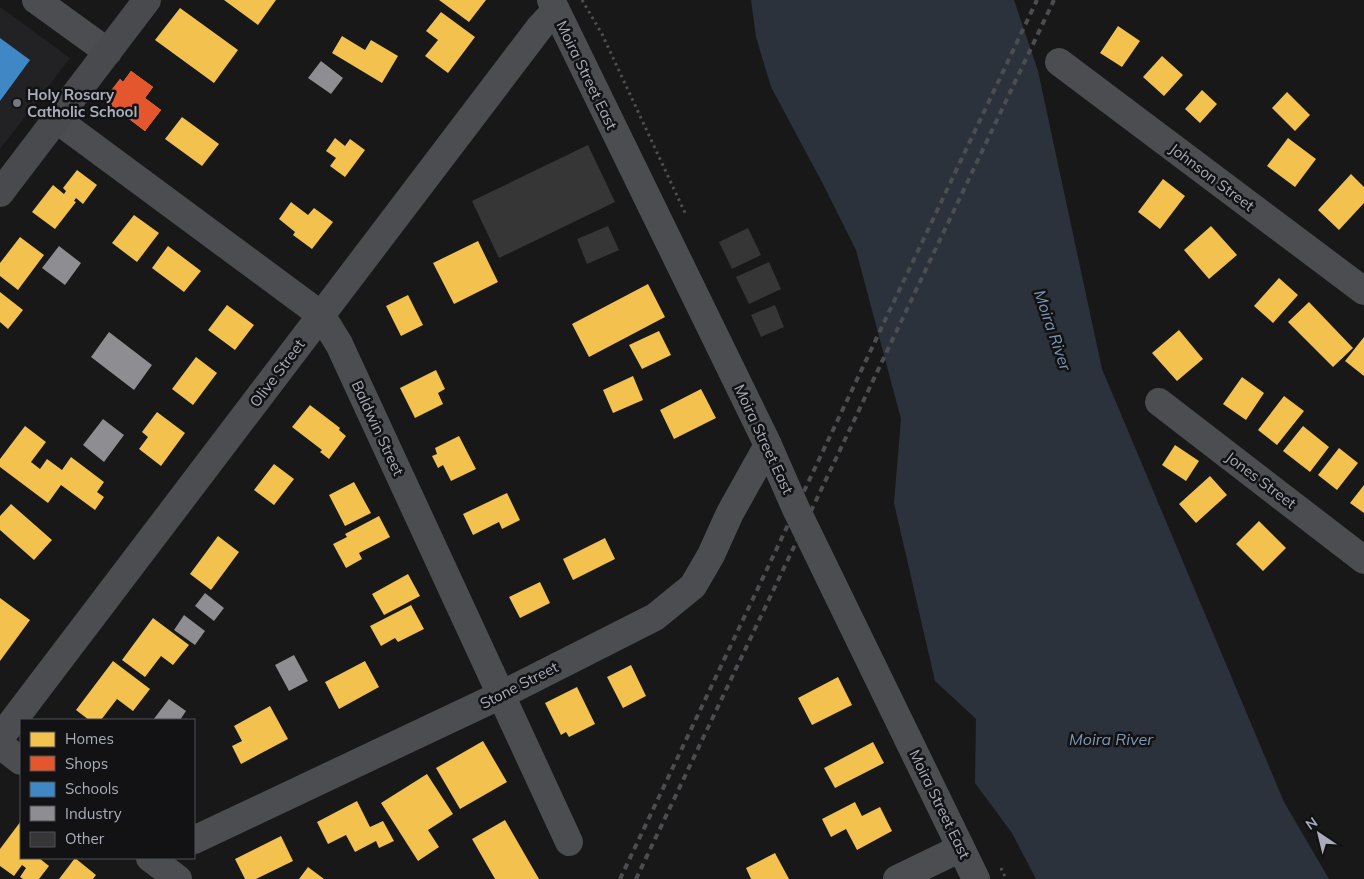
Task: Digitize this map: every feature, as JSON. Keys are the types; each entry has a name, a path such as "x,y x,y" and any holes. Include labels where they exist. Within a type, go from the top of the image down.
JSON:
{"main road":[{"path":"0,193 146,0"}],"street":[{"path":"36,0 108,52"},
{"name":"Olive Street","path":"0,738 540,27 553,5"},
{"name":"Moira Street East","path":"553,5 768,445 796,509 976,879"},
{"name":"Johnson Street","path":"1060,62 1364,291"},
{"name":"Baldwin Street","path":"56,118 321,315 339,344 569,842"},
{"name":"Jones Street","path":"1158,402 1364,560"},
{"name":"Stone Street","path":"195,840 501,695 656,617 693,586 712,555 730,513 768,445"},
{"path":"0,745 20,760"},
{"path":"897,879 961,848"},
{"path":"154,859 178,879"}],"path":[{"path":"582,0 591,18"}],"shaded area":[{"name":"Holy Rosary Catholic School","path":"0,7 70,58 0,149"}],"water":[{"name":"Moira River","path":"751,0 1014,0 1038,71 1102,369 1284,802 1329,879 1036,879 1012,833 975,783 976,719 935,681 894,503 901,419 856,250 771,87 756,37"}],"building: Homes":[{"path":"224,0 276,0 258,25"},
{"path":"439,0 486,0 469,22"},
{"path":"180,8 238,50 214,83 155,40"},
{"path":"441,12 475,37 448,73 425,56 438,40 426,31"},
{"path":"1118,26 1140,41 1122,67 1100,53"},
{"path":"342,36 365,50 371,40 398,56 382,83 332,53"},
{"path":"1162,56 1183,75 1164,96 1143,77"},
{"path":"131,71 153,87 145,98 161,110 145,131 104,100 120,79 123,82"},
{"path":"1202,90 1217,104 1200,123 1185,109"},
{"path":"1287,92 1310,115 1295,131 1272,108"},
{"path":"182,117 219,144 202,166 165,139"},
{"path":"335,138 345,146 350,139 365,150 345,177 330,166 336,158 326,151"},
{"path":"1288,138 1316,159 1295,187 1267,166"},
{"path":"77,170 97,185 83,204 76,198 74,201 76,202 55,229 32,212 53,185 64,194 66,191 63,188"},
{"path":"1351,174 1364,187 1364,203 1339,230 1318,210"},
{"path":"1163,179 1185,196 1160,229 1138,212"},
{"path":"291,202 308,215 314,208 333,222 312,249 293,235 295,232 279,219"},
{"path":"134,215 159,233 137,262 112,243"},
{"path":"1211,226 1237,255 1209,279 1184,250"},
{"path":"20,237 44,255 18,290 0,276 0,263"},
{"path":"478,241 498,282 454,304 433,263"},
{"path":"168,246 201,271 184,292 152,268"},
{"path":"1279,278 1298,295 1273,323 1254,306"},
{"path":"648,284 665,317 589,357 572,324"},
{"path":"0,292 23,310 8,329 0,322"},
{"path":"408,295 423,325 401,336 386,306"},
{"path":"1309,302 1353,348 1333,367 1288,322"},
{"path":"227,305 254,325 235,350 208,330"},
{"path":"1179,330 1203,359 1177,381 1152,353"},
{"path":"659,331 671,355 642,369 629,345"},
{"path":"1364,337 1364,376 1345,361"},
{"path":"196,357 217,373 193,405 172,389"},
{"path":"436,370 445,389 438,393 443,404 415,418 400,388"},
{"path":"633,376 643,400 613,413 603,390"},
{"path":"1242,377 1264,393 1246,420 1223,404"},
{"path":"701,389 716,418 674,439 660,410"},
{"path":"1284,396 1304,411 1277,445 1258,430"},
{"path":"310,405 340,428 339,430 346,436 329,459 320,452 322,450 292,427"},
{"path":"157,412 185,433 161,466 139,449 148,437 142,432"},
{"path":"25,426 46,442 31,462 40,469 47,459 62,470 71,457 104,482 97,492 104,497 95,510 61,485 48,503 0,467 0,459"},
{"path":"1303,426 1329,447 1310,472 1283,451"},
{"path":"459,436 476,469 451,481 443,465 438,468 432,456 437,454 435,448"},
{"path":"1175,445 1199,461 1186,481 1162,465"},
{"path":"1339,448 1358,463 1337,490 1318,475"},
{"path":"274,464 294,479 274,505 254,490"},
{"path":"1210,476 1227,495 1196,523 1179,504"},
{"path":"354,482 371,513 345,526 329,495"},
{"path":"1364,485 1364,513 1350,503"},
{"path":"507,493 520,520 502,529 499,522 473,535 463,514"},
{"path":"11,504 52,540 34,560 0,530 0,516"},
{"path":"379,516 390,537 359,553 362,559 346,568 333,544 347,537 345,534"},
{"path":"1259,521 1286,548 1263,571 1236,544"},
{"path":"218,536 239,552 211,590 190,574"},
{"path":"605,538 615,559 573,580 563,559"},
{"path":"408,574 420,596 384,615 372,594"},
{"path":"540,582 550,603 520,618 509,597"},
{"path":"0,598 30,620 0,661"},
{"path":"411,605 424,629 398,642 395,638 381,646 370,626"},
{"path":"153,618 189,645 173,665 161,656 145,677 122,660"},
{"path":"113,661 150,689 133,711 117,699 102,719 88,719 76,710"},
{"path":"365,661 379,687 339,709 325,682"},
{"path":"631,665 646,696 623,708 607,677"},
{"path":"838,677 852,705 812,725 798,698"},
{"path":"577,687 595,724 569,737 566,732 561,735 545,703"},
{"path":"270,706 288,739 241,764 232,746 242,741 234,726"},
{"path":"483,741 507,782 460,809 436,768"},
{"path":"873,742 884,763 835,788 824,768"},
{"path":"427,774 453,814 428,830 439,847 418,861 381,803"},
{"path":"357,801 370,827 383,821 394,841 379,848 376,841 355,852 346,835 328,844 317,822"},
{"path":"855,802 862,816 880,807 892,831 857,850 846,829 831,837 822,819"},
{"path":"505,820 539,879 495,879 472,839"},
{"path":"20,822 20,859 40,859 49,866 39,879 23,879 20,877 26,868 22,865 14,876 0,866 0,849"},
{"path":"281,836 293,861 256,879 245,879 235,859"},
{"path":"775,853 789,879 751,879 746,868"},
{"path":"74,859 96,875 93,879 59,879"},
{"path":"308,867 324,879 299,879"}],"building: Shops":[{"path":"131,71 153,87 145,98 161,110 145,131 104,100 120,79 123,82"}],"building: Schools":[{"path":"0,38 30,60 0,101"}],"building: Industry":[{"path":"321,61 343,78 331,94 308,78"},
{"path":"59,246 81,263 65,285 42,268"},
{"path":"109,332 152,365 134,390 91,357"},
{"path":"103,419 124,435 104,462 83,445"},
{"path":"205,593 224,608 214,621 195,606"},
{"path":"184,615 205,631 195,645 174,630"},
{"path":"294,655 308,681 289,691 275,665"},
{"path":"169,699 186,711 181,719 154,719"}],"building: Other":[{"path":"588,145 615,202 499,258 472,201"},
{"path":"608,226 619,250 587,264 577,239"},
{"path":"748,228 761,255 732,269 719,242"},
{"path":"769,262 781,289 749,304 736,277"},
{"path":"775,305 784,327 761,337 751,315"}],"railway":[{"path":"620,879 1037,0"},
{"path":"636,879 1054,0"}],"place":[{"name":"Holy Rosary Catholic School","path":"17,103"}]}
